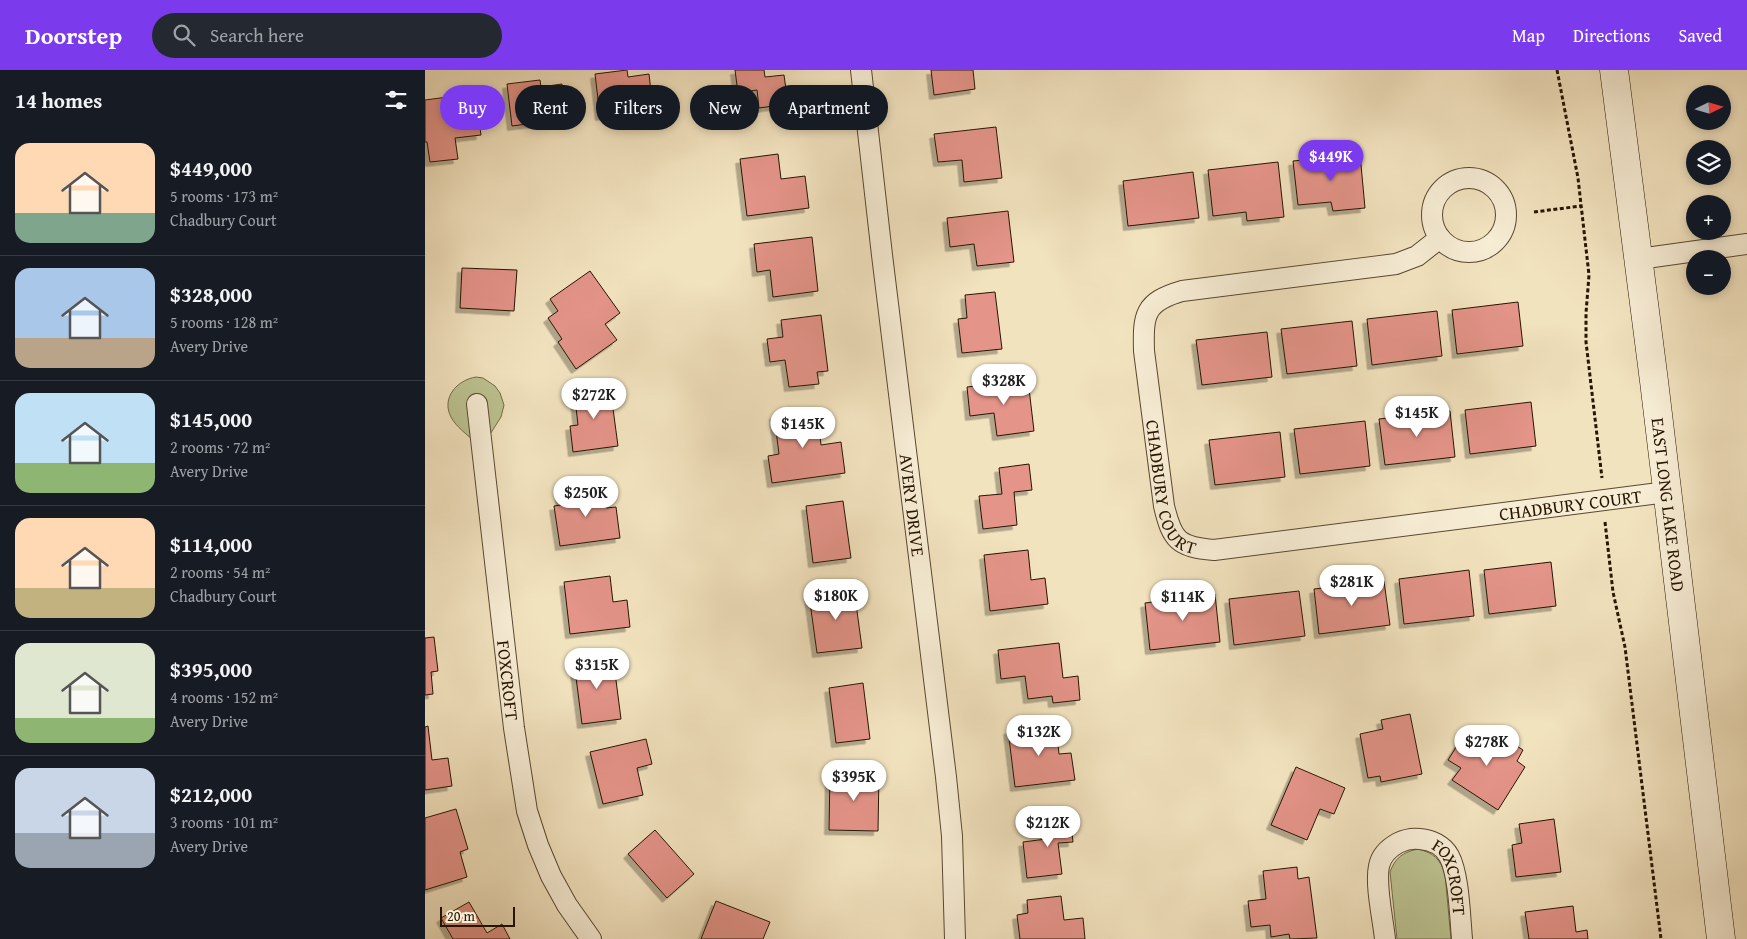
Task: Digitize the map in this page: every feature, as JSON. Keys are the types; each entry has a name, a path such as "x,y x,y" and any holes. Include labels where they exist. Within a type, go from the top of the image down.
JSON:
{"main road":[{"name":"EAST LONG LAKE ROAD","path":"1614,70 1639,259 1721,939"}],"street":[{"name":"AVERY DRIVE","path":"861,70 946,777 952,836 955,939"},
{"name":"CHADBURY COURT","path":"1440,238 1417,256 1396,264 1182,291 1154,303 1146,315 1143,332 1144,351 1164,506 1169,526 1180,542 1194,548 1214,550 1667,492"},
{"path":"1639,259 1747,244"},
{"name":"FOXCROFT","path":"477,404 514,728 527,811 551,876 567,905 591,939"},
{"name":"FOXCROFT","path":"1385,939 1378,878 1379,864 1384,854 1392,846 1401,841 1415,838 1428,840 1439,845 1449,855 1455,872 1462,939"}],"path":[{"path":"1557,70 1578,178 1589,275 1586,342 1602,472"},
{"path":"1534,212 1581,206"},
{"path":"1605,525 1613,592 1625,647 1661,939"}],"green space":[{"path":"476,377 483,378 495,386 500,393 504,405 501,417 487,439 476,443 453,421 448,410 448,403 457,386"},
{"path":"1418,849 1436,857 1445,874 1451,939 1397,939 1390,872 1400,856"}],"building":[{"path":"627,70 628,77 649,74 650,85 596,85 595,74"},
{"path":"735,70 764,70 765,77 784,75 785,85 769,85 769,107 759,108 759,85 737,85"},
{"path":"931,70 973,70 975,89 934,95"},
{"path":"540,80 541,85 515,85 515,126 512,126 507,84"},
{"path":"440,98 440,130 480,130 481,135 455,138 458,159 430,162 427,142 425,142 425,100"},
{"path":"996,127 1002,178 964,182 962,160 938,162 934,134"},
{"path":"778,154 781,179 805,176 809,208 747,216 740,159"},
{"path":"1360,154 1365,208 1333,211 1331,202 1298,205 1293,161"},
{"path":"1278,162 1284,217 1247,221 1246,212 1213,216 1208,170"},
{"path":"1193,172 1199,218 1128,226 1123,181"},
{"path":"1008,211 1014,262 977,266 974,244 950,247 947,218"},
{"path":"812,237 818,291 773,297 770,270 757,272 754,244"},
{"path":"462,268 517,270 514,311 460,308"},
{"path":"590,271 620,313 605,324 617,340 576,369 558,342 562,339 548,318 558,311 550,299"},
{"path":"995,292 1002,349 962,353 958,319 967,318 965,295"},
{"path":"1518,302 1523,346 1457,354 1452,310"},
{"path":"1437,311 1442,356 1372,365 1367,319"},
{"path":"821,315 828,371 817,372 819,384 789,387 785,360 770,362 767,339 783,337 781,320"},
{"path":"1352,321 1357,366 1287,374 1281,329"},
{"path":"1267,332 1272,377 1202,385 1196,340"},
{"path":"1028,380 1034,431 997,436 994,413 970,416 967,387"},
{"path":"610,386 618,446 573,452 570,426 578,425 574,390"},
{"path":"1531,402 1536,446 1470,454 1465,410"},
{"path":"817,409 821,445 841,442 845,473 772,483 768,456 779,454 774,415"},
{"path":"1450,411 1455,457 1385,465 1379,419"},
{"path":"1365,421 1370,466 1300,474 1294,429"},
{"path":"1280,432 1285,477 1215,485 1209,440"},
{"path":"1029,464 1032,490 1014,492 1017,525 983,529 979,496 1002,494 999,468"},
{"path":"604,489 606,508 616,507 620,538 560,546 554,506 561,505 560,494"},
{"path":"843,501 851,558 813,563 806,506"},
{"path":"1028,550 1031,580 1045,578 1048,604 990,611 984,555"},
{"path":"1551,562 1556,606 1489,614 1484,570"},
{"path":"1469,570 1474,616 1404,624 1399,579"},
{"path":"610,576 613,602 627,600 630,627 570,634 564,582"},
{"path":"1384,581 1390,625 1319,634 1314,589"},
{"path":"854,589 862,648 817,653 809,595"},
{"path":"1299,591 1305,636 1234,645 1229,599"},
{"path":"1215,594 1220,642 1150,650 1145,603"},
{"path":"434,637 438,671 431,672 433,694 425,695 425,638"},
{"path":"1059,643 1063,678 1078,676 1080,700 1053,703 1052,696 1028,699 1025,676 1001,679 998,650"},
{"path":"613,657 621,719 582,724 574,662"},
{"path":"863,683 870,739 836,743 829,688"},
{"path":"1410,714 1422,774 1381,782 1380,776 1368,778 1360,734 1383,729 1381,720"},
{"path":"1056,725 1059,754 1071,753 1075,780 1015,787 1008,730"},
{"path":"428,726 432,760 448,758 452,786 425,790 425,727"},
{"path":"1467,730 1489,744 1497,733 1523,750 1517,761 1525,767 1498,810 1452,780 1461,768 1448,760"},
{"path":"646,739 652,764 637,768 643,795 603,804 590,752"},
{"path":"1296,767 1345,788 1334,814 1320,809 1307,840 1271,825"},
{"path":"830,773 879,774 878,831 829,830"},
{"path":"456,809 468,849 460,852 467,877 425,890 425,818"},
{"path":"1070,814 1073,842 1058,843 1062,874 1027,878 1023,842 1046,839 1044,817"},
{"path":"1554,819 1561,872 1516,877 1512,845 1522,843 1519,824"},
{"path":"655,830 694,874 667,898 628,854"},
{"path":"1297,867 1298,879 1309,877 1317,938 1290,939 1289,934 1271,937 1270,925 1251,927 1248,901 1266,899 1263,871"},
{"path":"1061,896 1064,920 1083,918 1085,939 1020,939 1017,915 1028,913 1027,900"},
{"path":"716,901 770,922 763,939 701,939"},
{"path":"469,902 487,933 502,924 510,939 453,939 441,918"},
{"path":"1573,906 1576,932 1587,930 1588,939 1529,939 1525,912"}]}
